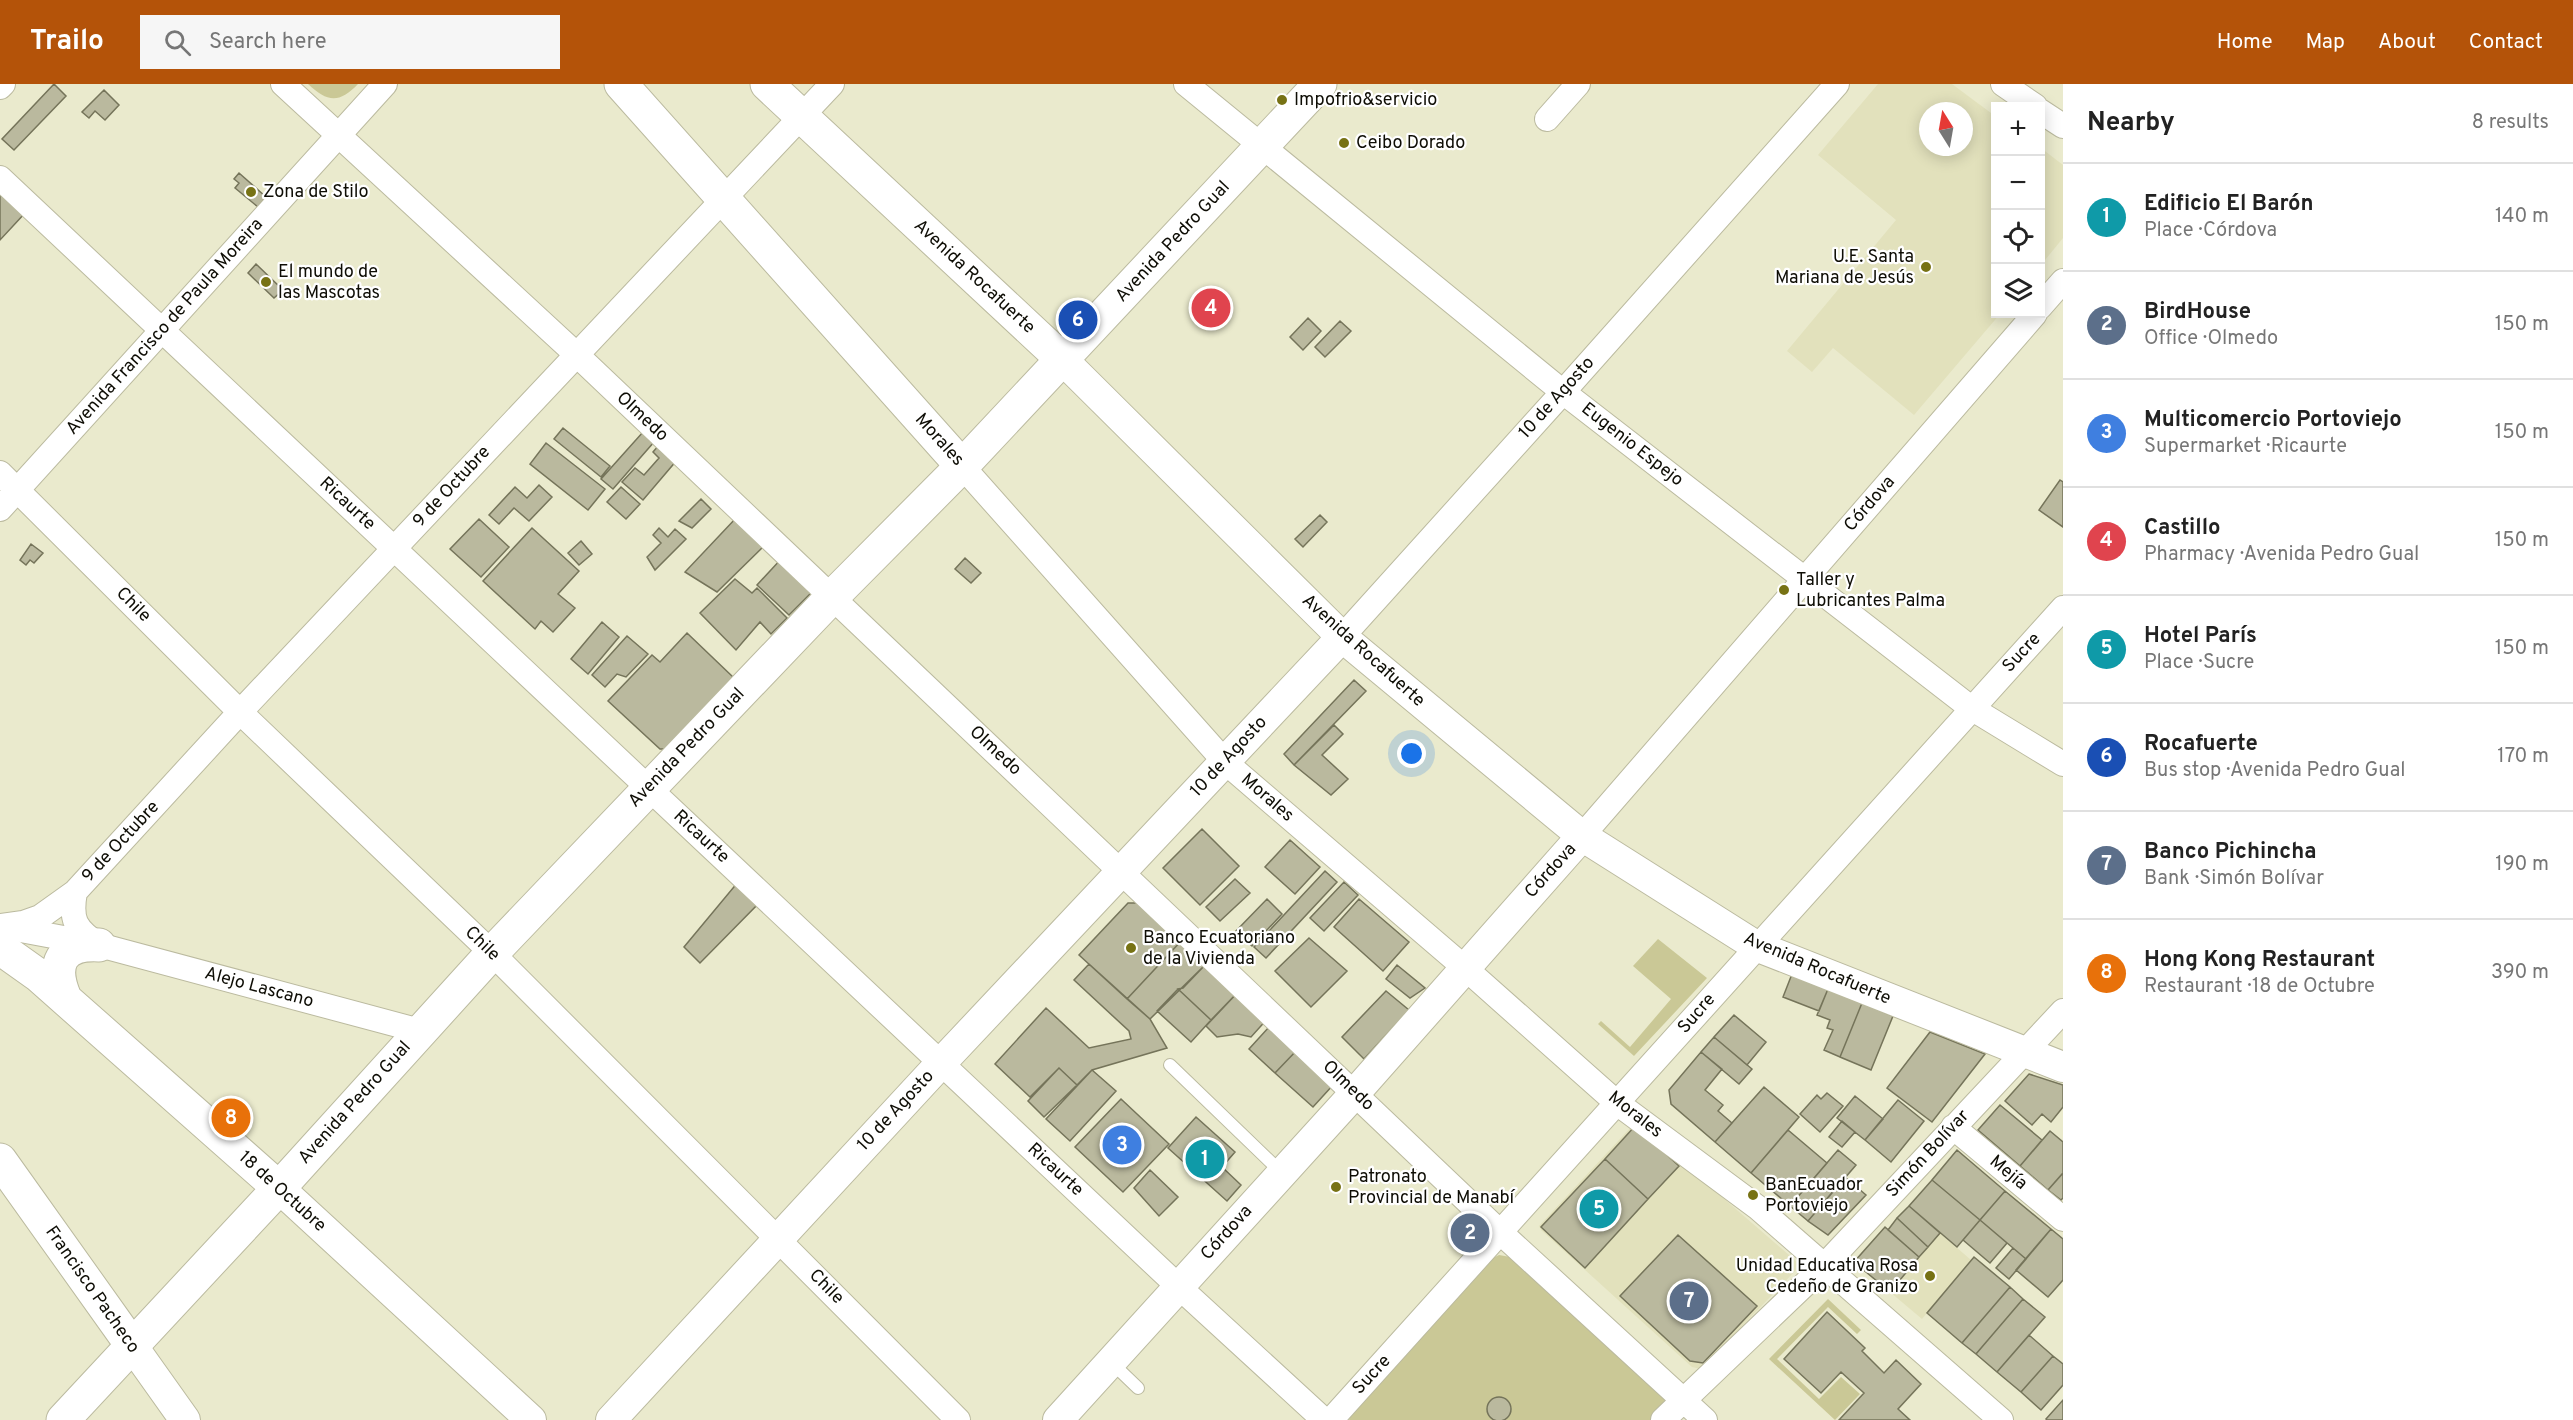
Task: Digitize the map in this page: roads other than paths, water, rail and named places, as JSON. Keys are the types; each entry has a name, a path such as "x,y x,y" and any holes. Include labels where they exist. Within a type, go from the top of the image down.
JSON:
{"main road":[{"name":"Morales","path":"621,84 962,466"},
{"name":"Avenida Rocafuerte","path":"767,84 1063,360"},
{"name":"Avenida Pedro Gual","path":"63,1420 131,1344 279,1188 492,953 832,597 1063,360 1320,84"},
{"path":"65,998 58,981 60,961 76,947 99,945"},
{"name":"18 de Octubre","path":"0,948 65,998 279,1188"},
{"name":"Francisco Pacheco","path":"0,1160 131,1344"}],"street":[{"name":"Olmedo","path":"283,84 577,355 1502,1233 1705,1420"},
{"name":"Avenida Francisco de Paula Moreira","path":"0,509 385,84"},
{"name":"9 de Octubre","path":"75,892 240,712 832,84"},
{"name":"Eugenio Espejo","path":"1186,84 1563,392 1971,708 2063,764"},
{"path":"1546,119 1578,84"},
{"name":"10 de Agosto","path":"611,1420 941,1063 1342,636 1563,392 1836,84"},
{"path":"2003,84 2029,102"},
{"path":"2045,114 2063,126"},
{"name":"Ricaurte","path":"0,178 1179,1287 1324,1420"},
{"path":"2045,302 2063,282"},
{"name":"Córdova","path":"1059,1420 1466,968 2032,318"},
{"name":"Avenida Rocafuerte","path":"1063,360 1342,636 1582,836 1756,946 2063,1067"},
{"name":"Morales","path":"962,466 1225,762 1466,968 1617,1103 1757,1207 2001,1420"},
{"name":"Chile","path":"0,473 240,712 492,953 958,1420"},
{"name":"Sucre","path":"1331,1420 1502,1233 1756,946 2063,608"},
{"name":"Alejo Lascano","path":"0,926 23,923 40,917 75,892"},
{"name":"Alejo Lascano","path":"75,892 72,910 75,924 84,935 99,945"},
{"name":"Alejo Lascano","path":"0,926 99,945 420,1031"},
{"name":"Simón Bolívar","path":"1663,1420 1825,1265 2063,1011"},
{"name":"Mejía","path":"1953,1127 2063,1219"},
{"name":"18 de Octubre","path":"279,1188 531,1420"},
{"name":"Francisco Pacheco","path":"131,1344 185,1420"}],"lane":[{"path":"1170,1065 1282,1173"},
{"path":"1112,1363 1138,1388"}],"place":[{"name":"Impofrio&servicio","path":"1282,100"},
{"name":"Ceibo Dorado","path":"1344,143"},
{"name":"Zona de Stilo","path":"251,192"},
{"name":"U.E. Santa Mariana de Jesús","path":"1926,267"},
{"name":"El mundo de las Mascotas","path":"266,282"},
{"name":"Castillo","path":"1211,308"},
{"name":"Rocafuerte","path":"1078,320"},
{"name":"Taller y Lubricantes Palma","path":"1784,590"},
{"name":"Banco Ecuatoriano de la Vivienda","path":"1131,948"},
{"name":"Hong Kong Restaurant","path":"231,1118"},
{"name":"Multicomercio Portoviejo","path":"1122,1145"},
{"name":"Edificio El Barón","path":"1205,1159"},
{"name":"Patronato Provincial de Manabí","path":"1336,1187"},
{"name":"BanEcuador Portoviejo","path":"1753,1195"},
{"name":"Hotel París","path":"1599,1209"},
{"name":"BirdHouse","path":"1470,1233"},
{"name":"Unidad Educativa Rosa Cedeño de Granizo","path":"1930,1276"},
{"name":"Banco Pichincha","path":"1689,1301"}]}
